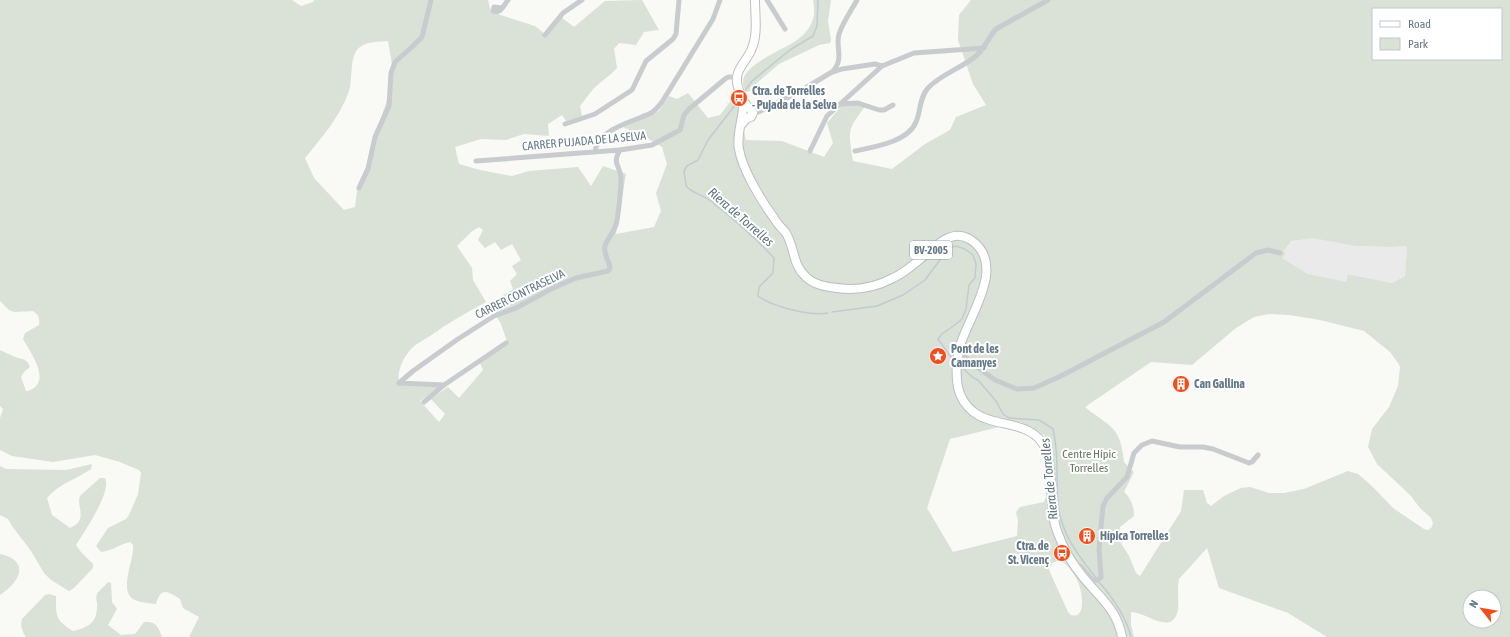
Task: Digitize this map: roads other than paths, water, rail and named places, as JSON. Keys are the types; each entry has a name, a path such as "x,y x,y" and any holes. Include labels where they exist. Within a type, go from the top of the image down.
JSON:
{"main road":[{"path":"737,77 738,71 751,51 755,40 755,0"},
{"name":"BV-2005","path":"737,77 737,85 747,113 741,125 739,148 744,165 769,211 788,236 794,258 800,270 813,282 828,287 849,289 874,286 894,278 949,237 963,236 976,244 985,261 985,284 959,351 957,380 960,393 964,402 970,409 988,420 1027,431 1036,436 1042,444 1047,452 1049,462 1050,496 1053,520 1058,533 1073,563 1085,579 1110,606 1118,622 1122,637"}],"street":[{"path":"359,188 368,169 375,137 389,106 391,73 395,62 422,37 431,0"},
{"path":"502,8 508,0"},
{"path":"545,35 563,13 582,0"},
{"path":"565,124 595,114 632,90 646,61 673,39 676,34 679,0"},
{"path":"595,152 595,145 604,134 652,112 662,102 713,19 720,0"},
{"path":"767,0 785,29"},
{"path":"832,72 839,62 840,33 857,0"},
{"path":"855,151 896,141 916,123 922,98 928,88 936,81 976,56 984,48 990,36 996,29 1048,0"},
{"path":"810,151 827,116 882,66 914,53 984,48"},
{"path":"747,113 797,93 832,72 875,64 882,66"},
{"name":"CARRER PUJADA DE LA SELVA","path":"476,161 620,150 652,145 672,136 680,130 684,115 689,109 725,79 728,77 737,77"},
{"path":"840,104 858,103 879,110 884,110 893,105"},
{"name":"CARRER CONTRASELVA","path":"444,385 399,383 413,371 451,344 494,316 516,308 551,289 576,278 608,271 610,268 605,254 604,245 616,228 621,177 616,162 616,157 620,150"},
{"path":"959,351 970,362 995,380 1017,389 1034,388 1061,376 1164,322 1256,253 1268,250 1280,254"},
{"path":"424,402 444,385 506,343"},
{"path":"1073,563 1080,566 1090,578 1098,580 1102,574 1100,544 1103,506 1107,498 1127,477 1133,457 1139,447 1145,443 1152,441 1180,447 1203,447 1213,449 1249,463 1252,462 1258,455"}],"waterway":[{"name":"Riera de Torrelles","path":"743,93 752,81 790,50 813,36 817,26 818,0"},
{"name":"Riera de Torrelles","path":"739,100 708,140 698,160 687,166 684,171 687,187 711,201 736,221 774,258 773,273 759,287 758,296 773,304 792,310 820,314 828,313"},
{"name":"Riera de Torrelles","path":"832,312 877,306 903,295 925,280 948,249 955,246 965,249 973,255 976,264 975,278 969,285 966,309 962,319 942,334 938,339 953,360"},
{"name":"Riera de Torrelles","path":"961,367 973,378 978,380 996,401 1003,414 1009,418 1039,420 1053,429 1057,457 1058,503 1062,524 1077,553 1097,579"},
{"name":"Riera de Torrelles","path":"1099,582 1118,608 1126,622 1131,637"}],"place":[{"name":"Ctra. de Torrelles - Pujada de la Selva","path":"739,98"},
{"name":"Pont de les Camanyes","path":"938,356"},
{"name":"Can Gallina","path":"1181,384"},
{"name":"Hípica Torrelles","path":"1087,536"},
{"name":"Ctra. de St. Vicenç","path":"1062,553"}],"park label":[{"name":"Centre Hípic Torrelles","path":"1089,461"}]}
